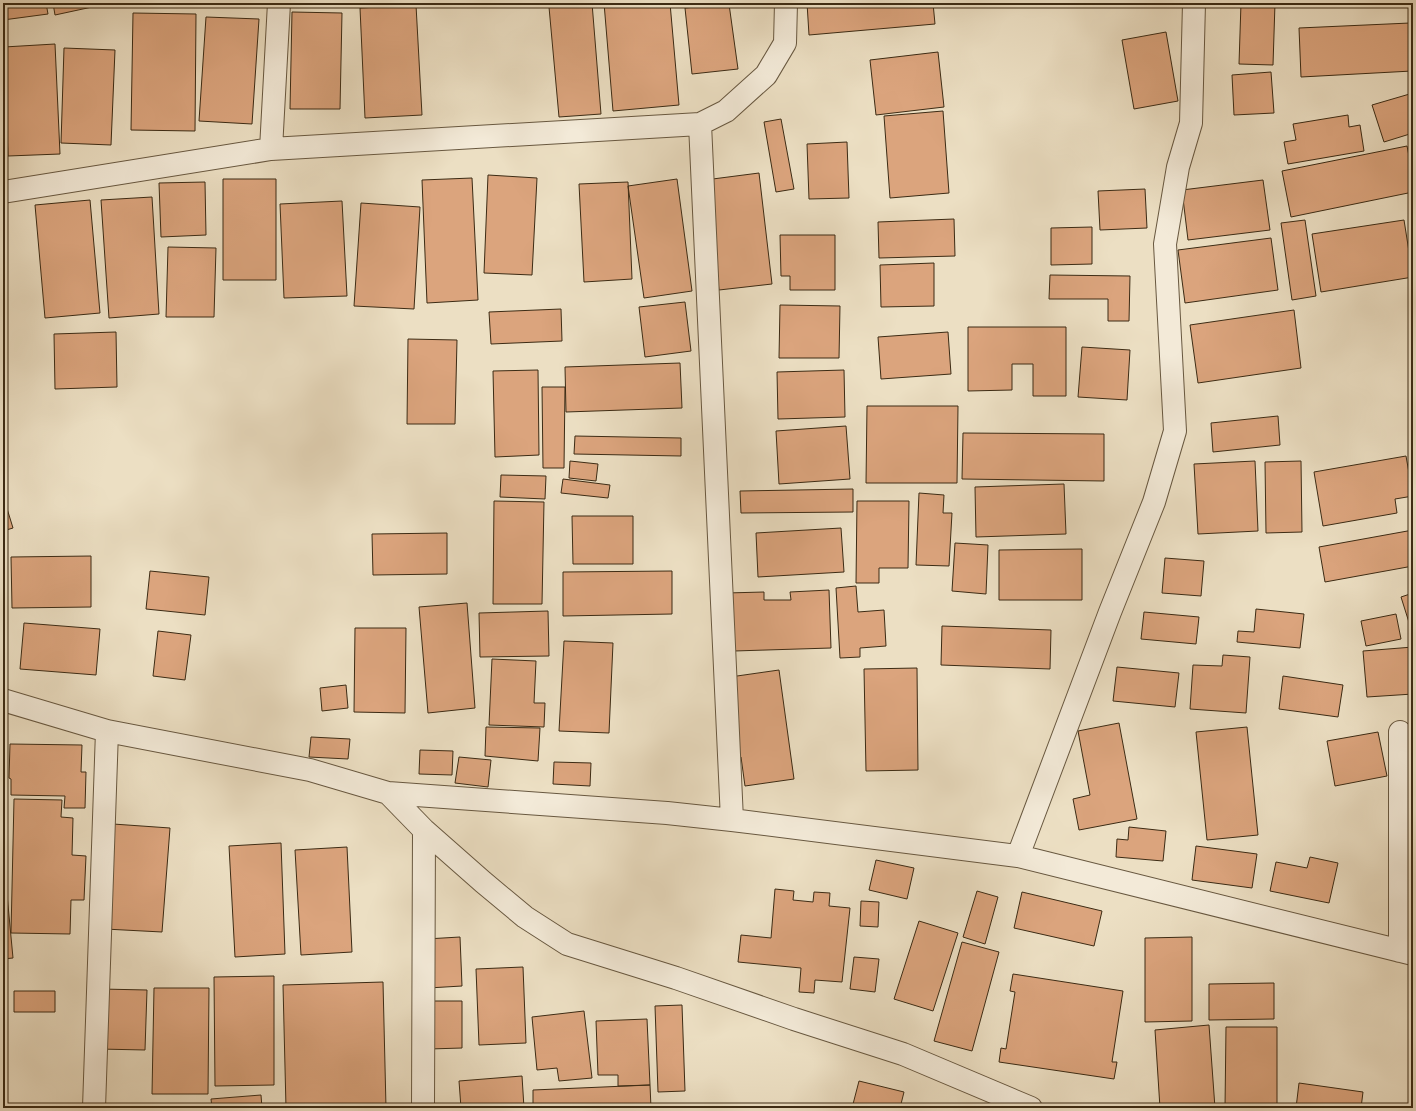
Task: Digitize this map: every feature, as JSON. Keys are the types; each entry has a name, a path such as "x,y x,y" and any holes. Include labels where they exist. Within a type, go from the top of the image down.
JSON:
{"street":[{"path":"271,149 279,3"},
{"path":"3,192 271,149 700,124 726,111 766,75 785,43 786,3"},
{"path":"1018,856 1110,612 1154,502 1175,431 1165,244 1178,167 1191,122 1194,3"},
{"path":"700,124 732,820"},
{"path":"3,700 107,731 310,770 388,793 667,813 1018,856 1406,952 1400,732"},
{"path":"94,1108 107,731"},
{"path":"388,793 424,830 525,917 567,944 676,978 794,1019 903,1054 1031,1108"},
{"path":"423,1108 424,830"}],"building":[{"path":"3,3 46,3 48,14 3,20"},
{"path":"53,3 106,3 106,4 55,15"},
{"path":"592,3 601,114 559,117 549,7"},
{"path":"604,3 670,3 679,105 613,111"},
{"path":"807,3 933,3 935,24 809,35"},
{"path":"1241,3 1275,3 1273,65 1239,64"},
{"path":"729,4 738,69 692,74 685,8"},
{"path":"416,5 422,115 365,118 360,8"},
{"path":"292,12 342,13 340,109 290,109"},
{"path":"133,13 196,14 195,131 131,130"},
{"path":"206,17 259,19 252,124 199,121"},
{"path":"1410,23 1412,71 1301,77 1299,28"},
{"path":"1166,32 1178,101 1134,109 1122,40"},
{"path":"55,44 60,154 8,156 4,47"},
{"path":"64,48 115,50 111,145 61,143"},
{"path":"938,52 944,107 876,115 870,60"},
{"path":"1271,72 1274,113 1234,115 1232,75"},
{"path":"1413,93 1413,133 1384,142 1372,105"},
{"path":"943,111 949,193 890,198 884,116"},
{"path":"1348,115 1349,127 1360,125 1364,151 1288,164 1284,142 1296,140 1293,124"},
{"path":"781,119 794,189 776,192 764,122"},
{"path":"847,142 849,198 809,199 807,144"},
{"path":"1407,146 1413,177 1413,192 1291,217 1282,171"},
{"path":"759,173 772,284 719,290 705,180"},
{"path":"488,175 537,178 532,275 484,273"},
{"path":"472,178 478,300 427,303 422,180"},
{"path":"223,179 276,179 276,280 223,280"},
{"path":"677,179 692,291 644,298 628,186"},
{"path":"1263,180 1270,230 1188,240 1182,190"},
{"path":"205,182 206,235 161,237 159,183"},
{"path":"628,182 632,279 584,282 579,184"},
{"path":"1145,189 1147,228 1100,230 1098,191"},
{"path":"152,197 159,314 109,318 101,200"},
{"path":"90,200 100,313 45,318 35,205"},
{"path":"342,201 347,296 284,298 280,204"},
{"path":"361,203 420,207 414,309 354,306"},
{"path":"954,219 955,256 879,258 878,222"},
{"path":"1305,220 1316,296 1292,300 1281,223"},
{"path":"1404,220 1413,277 1321,292 1312,234"},
{"path":"1092,227 1092,264 1051,265 1051,228"},
{"path":"780,235 835,235 835,290 790,290 790,276 781,276"},
{"path":"1271,238 1278,290 1185,303 1178,250"},
{"path":"168,247 216,248 214,317 166,317"},
{"path":"934,263 934,306 881,307 880,265"},
{"path":"1050,275 1130,276 1129,321 1108,321 1108,299 1049,299"},
{"path":"685,302 691,351 645,357 639,307"},
{"path":"780,305 840,306 839,358 779,358"},
{"path":"561,309 562,341 491,344 489,312"},
{"path":"1294,310 1301,368 1198,383 1190,325"},
{"path":"968,327 1066,327 1066,396 1033,396 1033,364 1012,364 1012,390 968,391"},
{"path":"116,332 117,387 55,389 54,334"},
{"path":"948,332 951,374 881,379 878,337"},
{"path":"408,339 457,340 455,424 407,424"},
{"path":"1082,347 1130,350 1127,400 1078,397"},
{"path":"680,363 682,408 566,412 565,367"},
{"path":"538,370 539,455 495,457 493,371"},
{"path":"844,370 845,417 778,419 777,372"},
{"path":"542,387 565,387 564,468 543,468"},
{"path":"867,406 958,406 957,483 866,483"},
{"path":"1278,416 1280,445 1213,452 1211,423"},
{"path":"846,426 850,479 779,484 776,431"},
{"path":"963,433 1104,434 1104,481 962,479"},
{"path":"575,436 681,438 681,456 574,454"},
{"path":"1406,456 1413,496 1395,499 1397,513 1323,526 1314,472"},
{"path":"570,461 598,464 596,481 569,478"},
{"path":"1255,461 1258,531 1198,534 1194,464"},
{"path":"1301,461 1302,532 1266,533 1265,462"},
{"path":"501,475 546,476 545,499 500,497"},
{"path":"563,479 610,485 608,498 561,493"},
{"path":"1064,484 1066,534 976,537 975,487"},
{"path":"853,489 853,512 741,513 740,491"},
{"path":"919,493 944,495 943,513 952,513 949,566 916,565"},
{"path":"494,501 544,502 542,604 493,604"},
{"path":"857,501 909,501 908,568 879,568 879,583 856,583"},
{"path":"5,502 13,528 3,531 3,503"},
{"path":"572,516 633,516 633,564 573,564"},
{"path":"841,528 844,572 758,577 756,533"},
{"path":"1413,530 1413,566 1325,582 1319,547"},
{"path":"447,533 447,574 373,575 372,534"},
{"path":"955,543 988,545 986,594 952,591"},
{"path":"1082,549 1082,600 999,600 999,550"},
{"path":"91,556 91,607 12,608 11,557"},
{"path":"1165,558 1204,561 1201,596 1162,593"},
{"path":"150,571 209,577 205,615 146,609"},
{"path":"672,571 672,614 563,616 563,572"},
{"path":"856,586 858,612 884,610 886,646 860,648 860,657 840,658 836,588"},
{"path":"829,590 831,648 734,651 734,625 726,625 726,593 764,592 764,600 791,600 790,592"},
{"path":"1413,593 1413,632 1412,632 1401,597"},
{"path":"467,603 475,708 428,713 419,607"},
{"path":"1256,609 1304,614 1300,648 1237,642 1238,631 1254,632"},
{"path":"548,611 549,656 480,657 479,613"},
{"path":"1144,612 1199,617 1196,644 1141,639"},
{"path":"1396,614 1401,639 1366,646 1361,621"},
{"path":"24,623 100,629 96,675 20,669"},
{"path":"942,626 1051,630 1050,669 941,665"},
{"path":"355,628 406,628 405,713 354,712"},
{"path":"158,631 191,635 185,680 153,676"},
{"path":"564,641 613,643 609,733 559,731"},
{"path":"1413,647 1413,694 1367,697 1363,651"},
{"path":"1223,655 1250,657 1246,713 1190,709 1193,665 1222,666"},
{"path":"492,659 536,661 534,703 545,703 544,727 489,725"},
{"path":"1117,667 1179,673 1175,707 1113,701"},
{"path":"917,668 918,770 866,771 864,669"},
{"path":"779,670 794,779 745,786 741,757 737,758 730,677"},
{"path":"1283,676 1343,685 1338,717 1279,709"},
{"path":"346,685 348,708 322,711 320,688"},
{"path":"1119,723 1137,819 1079,830 1073,799 1090,795 1078,731"},
{"path":"486,727 540,728 538,761 485,756"},
{"path":"1247,727 1258,835 1207,840 1196,732"},
{"path":"1378,732 1387,776 1335,786 1327,741"},
{"path":"311,737 350,739 348,759 309,757"},
{"path":"10,744 82,745 81,772 86,772 85,808 64,808 65,796 11,795 11,779 9,778"},
{"path":"420,750 453,751 452,775 419,774"},
{"path":"459,757 491,760 488,787 455,783"},
{"path":"554,762 591,763 590,786 553,784"},
{"path":"14,799 62,800 61,817 73,818 72,855 86,856 84,900 71,900 70,934 11,933"},
{"path":"113,824 170,828 162,932 105,929"},
{"path":"1129,827 1166,831 1163,861 1116,857 1117,839 1128,840"},
{"path":"281,843 285,954 235,957 229,846"},
{"path":"1196,846 1257,854 1252,888 1192,880"},
{"path":"347,847 352,952 301,955 295,850"},
{"path":"3,852 13,958 3,959"},
{"path":"1310,857 1338,863 1329,903 1270,891 1276,862 1307,868"},
{"path":"876,860 914,868 907,899 869,890"},
{"path":"775,889 794,891 793,900 813,902 814,892 830,893 829,906 850,908 842,982 815,980 814,993 799,992 801,968 738,962 741,935 771,938"},
{"path":"977,891 998,897 985,944 963,937"},
{"path":"1022,892 1102,911 1094,946 1014,928"},
{"path":"861,901 879,902 878,927 860,926"},
{"path":"919,921 958,933 933,1011 894,999"},
{"path":"460,937 462,986 428,988 426,939"},
{"path":"1192,937 1192,1021 1145,1022 1145,938"},
{"path":"962,942 999,952 972,1051 934,1041"},
{"path":"854,957 879,959 875,992 850,989"},
{"path":"523,967 526,1043 479,1045 476,969"},
{"path":"1013,974 1123,991 1112,1062 1117,1062 1114,1079 999,1062 1001,1048 1006,1049 1015,992 1010,991"},
{"path":"274,976 274,1085 215,1086 214,977"},
{"path":"383,982 386,1108 286,1108 283,985"},
{"path":"1274,983 1274,1019 1209,1020 1209,984"},
{"path":"154,988 209,988 208,1094 152,1094"},
{"path":"101,989 147,990 145,1050 99,1049"},
{"path":"14,991 55,991 55,1012 14,1012"},
{"path":"428,1001 462,1001 462,1048 429,1049"},
{"path":"682,1005 685,1091 658,1092 655,1006"},
{"path":"584,1011 592,1078 559,1081 557,1068 537,1070 532,1017"},
{"path":"647,1019 650,1085 618,1086 618,1075 598,1075 596,1021"},
{"path":"1209,1025 1215,1108 1160,1108 1155,1030"},
{"path":"1226,1027 1277,1027 1277,1108 1225,1108"},
{"path":"522,1076 524,1108 461,1108 459,1081"},
{"path":"859,1081 904,1092 900,1108 852,1108"},
{"path":"1299,1083 1363,1092 1361,1108 1296,1108"},
{"path":"650,1085 651,1108 533,1108 533,1090"},
{"path":"261,1095 262,1108 212,1108 211,1099"}]}
